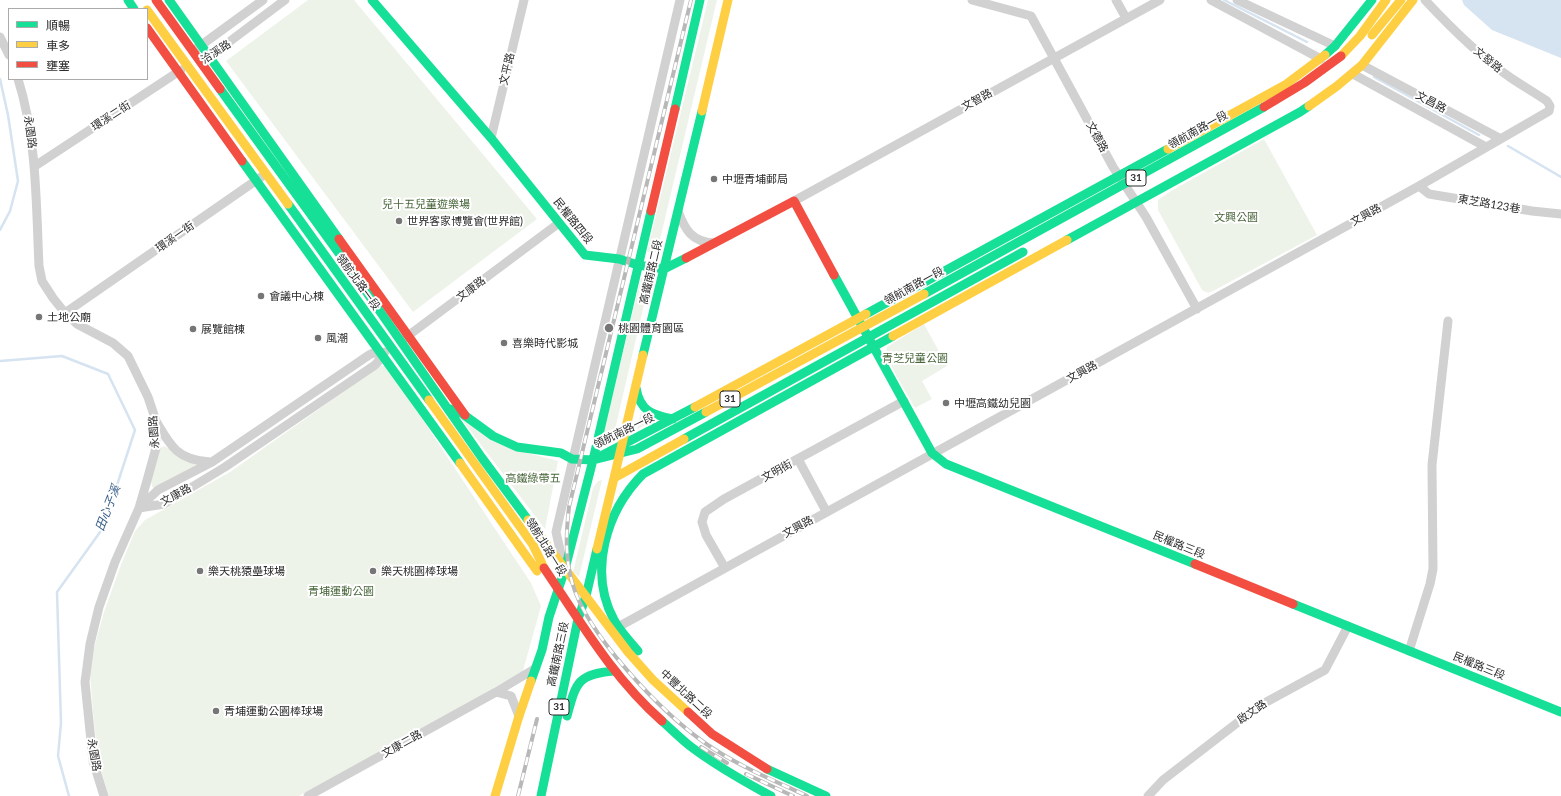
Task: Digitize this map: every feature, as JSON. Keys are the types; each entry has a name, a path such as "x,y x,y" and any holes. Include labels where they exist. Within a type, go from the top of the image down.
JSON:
{"street":[{"name":"領航北路一段","path":"156,0 354,274 482,458 565,569"},
{"name":"領航北路一段","path":"169,0 466,416"},
{"name":"洽溪路","path":"187,65 193,51 263,0"},
{"name":"洽溪路","path":"187,65 202,63 286,0"},
{"name":"民權路四段","path":"372,0 491,138 585,255 619,259 638,265 664,269"},
{"name":"文平路","path":"491,138 524,0"},
{"path":"565,569 556,532 680,0"},
{"name":"高鐵南路二段","path":"558,589 565,569 593,460 700,0"},
{"name":"高鐵南路二段","path":"578,619 586,596 728,0"},
{"name":"文德路","path":"972,0 1006,4 1031,16 1119,176 1131,189 1136,202 1197,309"},
{"path":"1116,0 1126,18"},
{"name":"文智路","path":"794,201 1160,0"},
{"path":"1210,0 1321,59"},
{"path":"1237,0 1335,46"},
{"name":"領航南路一段","path":"466,416 493,436 517,447 560,453 572,459 593,460 621,449 632,441 1285,85 1321,59 1335,46 1372,0"},
{"name":"領航南路一段","path":"621,449 637,449 863,328 1131,189 1288,94 1322,71 1350,47 1370,24 1386,0"},
{"path":"1333,74 1358,51 1401,0"},
{"name":"31","path":"614,478 648,459 689,448 1300,112 1353,74 1362,65 1413,0"},
{"name":"文發路","path":"1425,0 1441,17 1488,60 1510,78 1547,101 1550,106 1549,111 1545,114"},
{"name":"領航北路一段","path":"148,11 168,41 266,174 533,545 540,564 558,589"},
{"name":"領航北路一段","path":"148,29 539,574 558,589"},
{"path":"0,37 8,53"},
{"name":"環溪二街","path":"35,166 178,73 187,65"},
{"name":"文昌路","path":"1362,65 1501,139"},
{"name":"文昌路","path":"1353,74 1486,147"},
{"name":"永園路","path":"18,80 26,105 35,166 39,266 42,281 65,314 76,324 113,343 128,356 148,397 155,418 156,448 139,508 115,562 99,608 90,644 85,682 93,761 104,796"},
{"name":"文興路","path":"618,626 1197,309 1419,186 1545,114"},
{"name":"環溪一街","path":"65,314 284,160"},
{"name":"東芝路123巷","path":"1419,186 1429,194 1532,211 1561,214"},
{"name":"領航南路一段","path":"1121,198 1131,189"},
{"path":"664,269 794,201 858,318"},
{"path":"678,210 688,232 696,239 714,243"},
{"name":"文康路","path":"139,508 164,504 225,467 375,364 379,361 382,354 559,223"},
{"name":"領航南路一段","path":"648,459 1032,247"},
{"name":"民權路三段","path":"858,318 932,453 946,464 1561,712"},
{"path":"1409,651 1430,584 1433,569 1432,465 1448,321"},
{"name":"文康路","path":"139,508 158,490 212,462 373,352 382,354"},
{"path":"433,369 447,408 460,412 466,416"},
{"path":"636,385 637,395 642,405 648,412 673,420"},
{"name":"文明街","path":"725,568 706,535 702,522 705,512 724,499 904,401"},
{"path":"155,418 169,444 183,455 197,461 212,462 225,467"},
{"path":"638,651 618,626 604,595 601,570 606,542 617,510 627,492 643,474 689,448"},
{"path":"798,459 826,511"},
{"name":"中豐北路二段","path":"565,569 633,658 664,690 712,734 769,770 826,796"},
{"path":"558,589 614,671 648,709 690,746 748,784 771,796"},
{"name":"高鐵南路三段","path":"495,796 519,716 542,650 549,617 558,589"},
{"name":"高鐵南路三段","path":"541,796 578,619"},
{"name":"高鐵南路三段","path":"551,796 560,733 567,716 576,651 578,619"},
{"name":"啟文路","path":"1148,796 1163,780 1259,706 1325,670 1348,626"},
{"name":"高鐵南路三段","path":"505,796 536,668"},
{"name":"文康二路","path":"308,796 496,692 536,668"},
{"path":"567,716 573,692 580,680 593,672 614,671"},
{"path":"560,733 566,674"},
{"path":"496,692 511,696 519,716"}],"green space":[{"name":"兒十五兒童遊樂場","path":"308,0 354,0 537,219 413,312 226,61"},
{"path":"708,0 717,0 657,252 647,252"},
{"name":"文興公園","path":"1264,139 1317,235 1213,291 1205,292 1202,290 1158,210 1158,200 1171,191"},
{"path":"641,278 650,279 613,438 602,437"},
{"name":"青芝兒童公園","path":"924,324 947,366 922,381 932,399 915,408 897,377 889,359 887,347"},
{"name":"青埔運動公園","path":"380,366 387,366 531,583 541,606 523,671 395,745 299,796 109,796 98,761 90,674 93,652 104,612 135,531 145,520 230,472"},
{"path":"641,412 645,417 653,421 637,429"},
{"name":"高鐵綠帶五","path":"459,416 520,451 558,461 545,529"},
{"path":"164,446 196,465 195,470 158,489 152,487 151,481 160,448"},
{"path":"602,480 579,577 573,572 593,488 598,481"}],"water":[{"path":"1462,0 1561,0 1561,58 1492,30 1464,5"}],"waterway":[{"path":"1224,0 1307,42"},
{"path":"1374,77 1479,135"},
{"name":"田心子溪","path":"0,79 8,115 18,181 10,211 0,230"},
{"path":"1508,146 1561,177"},
{"name":"田心子溪","path":"0,361 62,356 108,374 135,430 103,528 57,592 61,723 58,756 69,796"}],"railway":[{"path":"691,0 569,507 567,536 568,563 572,582 580,603 592,625 627,670 647,692 687,729 717,751 755,772 807,796"},
{"path":"518,796 537,719"},
{"path":"701,747 727,763"},
{"path":"746,774 793,796"}],"traffic: fast":[{"path":"128,0 133,8"},
{"path":"169,0 339,239"},
{"path":"372,0 491,138 585,255 619,259 638,265 664,269 686,258"},
{"path":"675,109 700,0"},
{"path":"1325,55 1335,46 1372,0"},
{"path":"220,89 354,274 482,458 528,520"},
{"path":"1067,240 1309,106"},
{"path":"924,294 1264,107"},
{"path":"643,355 702,111"},
{"path":"866,314 1168,149"},
{"path":"242,161 460,463"},
{"path":"288,204 429,400"},
{"path":"593,460 651,211"},
{"path":"684,439 1023,252"},
{"path":"834,275 932,453 946,464 1195,564"},
{"path":"638,651 614,620 606,601 602,582 602,562 605,543 619,506 630,489 643,474 893,336"},
{"path":"636,388 641,402 648,411 659,416 673,419"},
{"path":"447,408 460,412 493,436 517,447 561,453 572,459 593,460 695,407"},
{"path":"531,681 542,650 549,617 565,569 593,460 637,449 706,412"},
{"path":"541,796 578,619 586,596 597,549"},
{"path":"1293,604 1561,712"},
{"path":"567,716 573,695 580,682 592,675 614,671"},
{"path":"662,721 690,746 709,760 771,796"},
{"path":"767,769 826,796"}],"traffic: slow":[{"path":"702,111 728,0"},
{"path":"1341,56 1360,36 1386,0"},
{"path":"1372,35 1401,0"},
{"path":"1309,106 1337,86 1362,65 1413,0"},
{"path":"148,11 288,204"},
{"path":"1168,149 1285,85 1325,55"},
{"path":"893,336 1067,240"},
{"path":"706,412 924,294"},
{"path":"695,407 866,314"},
{"path":"614,478 643,355"},
{"path":"429,400 533,545 544,568"},
{"path":"597,549 614,478 684,439"},
{"path":"460,463 537,571"},
{"path":"528,520 628,652 653,680 688,712"},
{"path":"495,796 531,681"}],"traffic: jam":[{"path":"156,0 220,89"},
{"path":"148,29 242,161"},
{"path":"1264,107 1304,83 1341,56"},
{"path":"651,211 675,109"},
{"path":"686,258 794,201 834,275"},
{"path":"339,239 465,415"},
{"path":"1195,564 1293,604"},
{"path":"544,568 613,668 644,704 662,721"},
{"path":"688,712 712,734 767,769"}],"place":[{"name":"中壢青埔郵局","path":"714,179"},
{"name":"世界客家博覽會(世界館)","path":"399,221"},
{"name":"會議中心棟","path":"261,296"},
{"name":"土地公廟","path":"39,317"},
{"name":"桃園體育園區","path":"609,328"},
{"name":"展覽館棟","path":"193,329"},
{"name":"風潮","path":"318,338"},
{"name":"喜樂時代影城","path":"504,343"},
{"name":"中壢高鐵幼兒園","path":"946,403"},
{"name":"樂天桃猿壘球場","path":"200,571"},
{"name":"樂天桃園棒球場","path":"373,571"},
{"name":"青埔運動公園棒球場","path":"216,711"}]}
